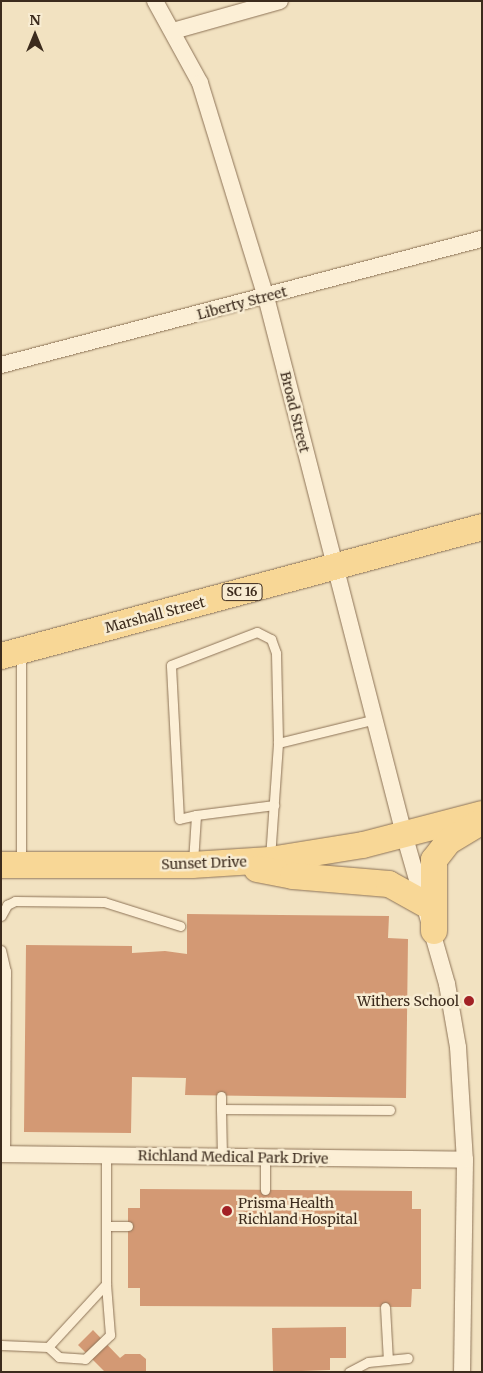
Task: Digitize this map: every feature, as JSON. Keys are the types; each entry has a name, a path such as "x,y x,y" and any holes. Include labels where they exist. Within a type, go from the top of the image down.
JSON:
{"main road":[{"name":"Marshall Street","path":"11,654 482,527"},
{"name":"Sunset Drive","path":"11,865 192,864 270,860 354,847 482,814"},
{"path":"434,931 434,860 449,841 482,821"},
{"path":"230,863 293,876 389,884 425,904"}],"street":[{"name":"Broad Street","path":"155,1 200,83 266,297 376,719 404,834"},
{"path":"173,31 280,1"},
{"name":"Liberty Street","path":"1,365 266,297 482,238"},
{"path":"404,834 434,931 458,1047 465,1160 462,1372"},
{"name":"Richland Medical Park Drive","path":"3,1154 465,1160"}],"lane":[{"path":"270,860 274,805 278,743 276,653 271,639 257,632 171,665 179,819 274,805"},
{"path":"11,654 11,865"},
{"path":"278,743 376,719"},
{"path":"192,864 196,815"},
{"path":"1,916 7,906 15,901 104,902 180,926"},
{"path":"1,950 6,971 3,1154"},
{"path":"221,1096 222,1157"},
{"path":"221,1109 390,1110"},
{"path":"1,1345 48,1347 60,1357 85,1359 110,1336 106,1284 106,1155"},
{"path":"265,1157 266,1190"},
{"path":"106,1226 128,1226"},
{"path":"48,1347 106,1284"},
{"path":"384,1308 388,1360"},
{"path":"349,1372 368,1362 408,1358"}],"building":[{"path":"187,914 389,916 388,938 408,939 406,1098 185,1095 186,1078 132,1077 131,1133 24,1132 26,945 132,946 132,953 165,951 187,954"},
{"path":"140,1189 412,1191 412,1209 421,1209 421,1289 412,1289 411,1307 140,1306 140,1288 128,1288 128,1208 140,1208"},
{"path":"346,1327 346,1358 330,1358 330,1370 273,1372 272,1328"},
{"path":"93,1330 120,1358 125,1354 140,1354 146,1359 146,1372 105,1372 78,1345"}],"place":[{"name":"Withers School","path":"469,1001"},
{"name":"Prisma Health Richland Hospital","path":"227,1211"}]}
